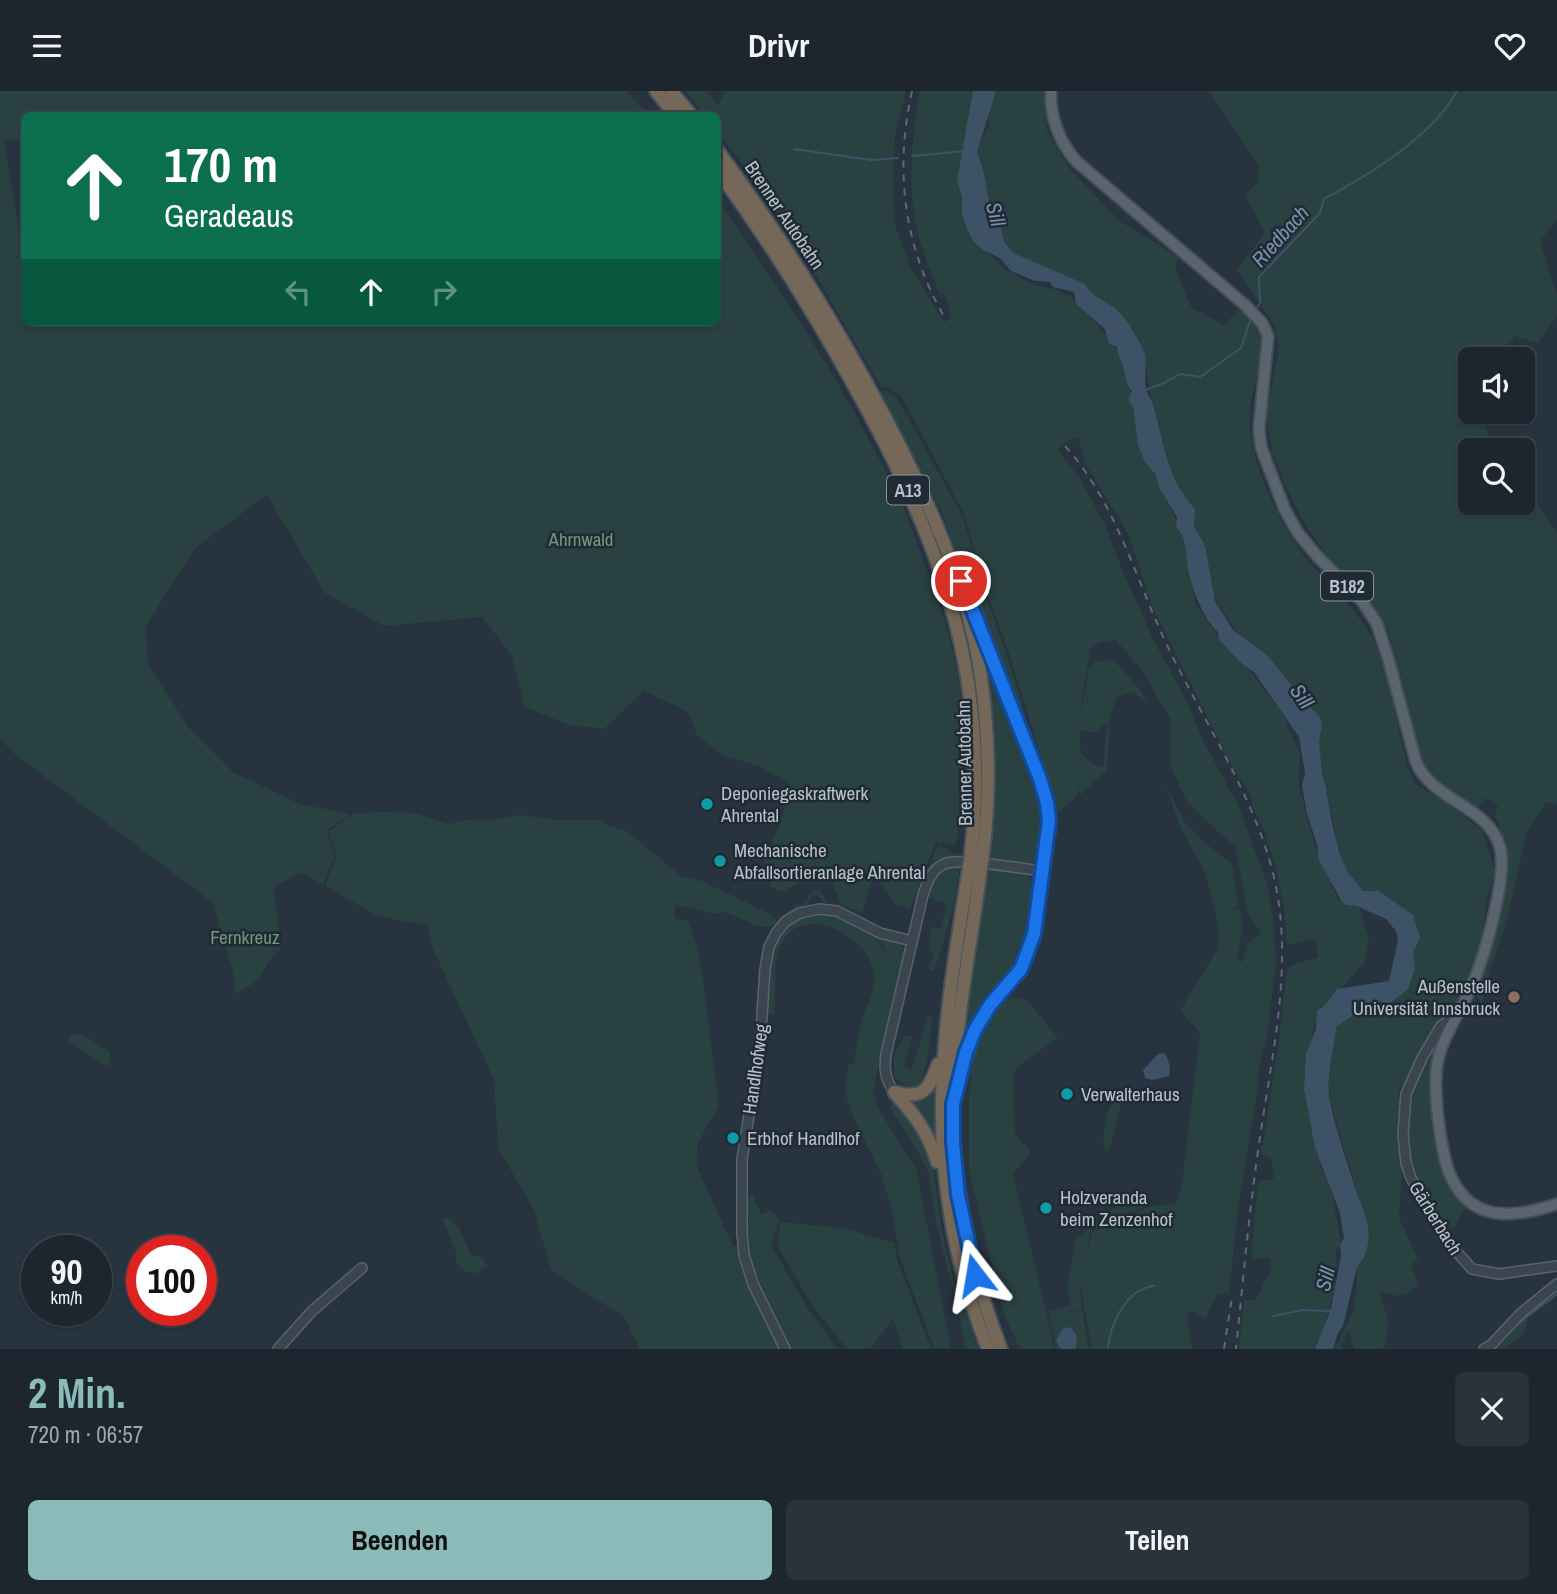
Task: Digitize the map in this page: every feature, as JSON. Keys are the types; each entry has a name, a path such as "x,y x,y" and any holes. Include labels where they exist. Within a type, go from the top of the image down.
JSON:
{"highway":[{"path":"656,91 673,112"},
{"path":"671,91 688,112"},
{"name":"Brenner Autobahn","path":"721,155 790,254 853,358 915,477 952,564 971,629 985,712 988,783 944,1044 941,1130 948,1211 963,1279 988,1349"},
{"name":"Brenner Autobahn","path":"721,175 788,274 843,365 894,462 935,553 959,632 971,694 977,853"},
{"path":"952,564 969,597 1040,779 1047,803 1049,831"},
{"name":"Brenner Autobahn","path":"974,874 953,1104 955,1164 962,1220 975,1275 1001,1349"},
{"path":"953,1104 970,1043 982,1017 999,995"},
{"path":"894,1092 912,1095 925,1090 944,1044"},
{"path":"894,1092 917,1118 929,1139 948,1211"}],"main road":[{"name":"B182","path":"1051,91 1058,133 1076,161 1245,305 1267,331 1269,347 1259,438 1285,510 1309,548 1362,601 1377,624 1419,769 1432,785 1482,821 1492,831 1500,850 1502,869 1484,950 1478,971 1441,1049 1436,1074 1445,1158 1453,1183 1474,1205 1496,1213 1521,1215 1557,1204"}],"street":[{"path":"999,995 1021,969 1036,926 1049,831"},
{"path":"894,1092 887,1082 884,1070 886,1054 912,941 928,882 934,872 944,864 959,862 1042,871"},
{"name":"Handlhofweg","path":"785,1349 749,1275 744,1255 742,1225 742,1159 760,1046 769,947 786,921 800,913 818,909 837,911 880,933 912,941"},
{"name":"Gärberbach","path":"1460,1012 1441,1025 1406,1094 1403,1135 1406,1163 1411,1178 1447,1241 1472,1269 1499,1274 1557,1266"},
{"path":"278,1349 312,1311 362,1268"},
{"path":"1484,1349 1520,1314 1557,1284"}],"green space":[{"path":"0,91 627,91 645,112 21,112 21,138 4,141 21,244 21,326 721,326 721,205 840,387 902,505 939,602 950,640 960,688 964,757 962,803 955,846 936,842 910,909 894,904 874,875 862,913 840,904 832,882 815,875 782,892 771,887 764,863 780,823 790,789 788,783 761,767 725,756 698,737 688,712 644,691 604,729 569,725 525,707 511,654 482,617 384,626 325,593 267,495 195,548 146,626 148,665 189,728 233,772 300,804 351,814 326,831 335,857 323,884 300,873 274,887 281,948 268,963 267,961 260,977 236,994 232,968 213,903 17,756 0,739"},
{"path":"685,91 706,91 718,105 725,91 906,91 895,136 895,226 910,266 944,322 950,319 950,309 944,294 940,294 926,260 914,211 911,174 918,98 920,91 976,91 972,103 986,250 1005,269 1034,285 1054,289 1078,301 1121,355 1126,368 1134,415 1186,546 1196,604 1221,641 1247,667 1283,714 1300,754 1299,786 1314,844 1338,899 1358,903 1369,939 1364,963 1326,1006 1320,1005 1313,1034 1312,1064 1304,1077 1310,1121 1320,1164 1332,1192 1341,1245 1335,1253 1337,1264 1334,1288 1316,1349 1239,1349 1244,1300 1255,1300 1272,1268 1270,1258 1251,1259 1258,1181 1274,1179 1271,1158 1261,1154 1279,1041 1286,974 1290,966 1318,957 1316,939 1287,945 1277,872 1265,833 1252,805 1252,797 1234,770 1152,606 1129,535 1085,463 1078,438 1067,441 1058,450 1081,480 1105,525 1153,639 1239,807 1268,887 1276,962 1267,1036 1258,1071 1258,1087 1238,1208 1229,1293 1217,1295 1205,1319 1191,1311 1187,1316 1192,1349 1090,1349 1079,1280 1082,1308 1053,1317 1082,1309 1089,1349 1056,1349 1048,1311 1071,1306 1067,1289 1075,1241 1113,1208 1126,1205 1144,1207 1091,1230 1085,1258 1092,1232 1148,1207 1176,1203 1182,1184 1200,1032 1180,1011 1218,948 1218,931 1205,872 1181,829 1165,783 1184,821 1204,842 1232,864 1238,906 1223,914 1239,907 1243,926 1237,961 1242,962 1247,945 1261,932 1248,914 1235,846 1187,802 1171,767 1170,718 1142,671 1116,640 1099,642 1090,650 1078,727 1089,669 1097,661 1114,660 1140,690 1150,707 1133,692 1117,697 1110,717 1107,770 1080,795 1079,786 1077,796 1055,816 1050,786 1007,647 987,594 964,514 902,397 891,389 881,387 800,248 721,136 721,112 702,112","holes":["1107,723 1103,766 1096,766 1081,754 1079,731 1095,732"]},
{"path":"990,91 1044,91 1047,131 1069,168 1121,222 1178,257 1175,267 1191,307 1224,325 1241,308 1256,327 1261,350 1250,407 1250,427 1256,460 1272,501 1302,552 1350,607 1371,636 1388,683 1408,769 1416,785 1454,807 1483,832 1495,871 1487,899 1482,936 1469,976 1453,1009 1440,1018 1407,1081 1399,1090 1402,1135 1397,1148 1403,1158 1399,1218 1418,1260 1411,1264 1418,1284 1405,1295 1379,1292 1388,1320 1386,1345 1382,1349 1354,1349 1349,1330 1340,1346 1342,1349 1335,1349 1354,1309 1357,1275 1352,1262 1363,1213 1330,1101 1328,1065 1336,1026 1364,1008 1369,1001 1389,1005 1403,987 1412,954 1415,919 1379,891 1363,891 1347,871 1339,852 1326,788 1319,781 1305,708 1274,665 1238,634 1209,589 1159,446 1143,350 1107,307 1014,257 997,235 979,188 978,148 989,126 987,103"},
{"path":"1209,91 1557,91 1557,219 1540,241 1557,295 1557,316 1538,343 1515,336 1507,347 1458,347 1458,424 1486,424 1489,438 1458,438 1458,515 1535,515 1535,500 1557,533 1557,804 1546,802 1526,835 1505,928 1489,973 1482,1005 1475,993 1484,962 1505,856 1499,824 1494,816 1498,806 1485,798 1476,810 1434,781 1421,763 1388,630 1374,607 1323,551 1307,528 1273,455 1267,411 1279,347 1275,326 1237,270 1265,233 1245,195 1258,182 1259,166"},
{"path":"885,390 897,398 962,515 1008,658 1052,804 1042,835 1039,856 1033,863 1025,865 988,862 982,658 978,614 942,512 878,393"},
{"path":"354,813 416,813 449,824 520,815 559,820 603,820 604,824 627,831 682,877 702,881 772,915 776,921 797,904 801,905 813,891 820,890 826,900 824,904 818,895 812,896 804,909 778,925 754,925 726,912 715,914 675,905 675,918 688,921 697,947 719,1106 697,1144 698,1169 733,1246 744,1244 749,1219 745,1197 753,1195 761,1215 770,1210 779,1219 771,1245 807,1307 837,1349 640,1349 624,1317 551,1270 534,1210 498,1148 494,1080 432,947 427,925 376,916 325,885 336,857 328,832"},
{"path":"938,844 962,855 953,909 934,972 928,968 934,953 928,949 932,927 941,928 946,903 929,898 928,890 921,888"},
{"path":"989,869 1027,874 1034,882 1036,891 1034,917 1015,955 1014,972 972,1029 963,1027"},
{"path":"827,913 860,928 886,953 883,945 855,924 902,944 902,969 893,995 873,1092 879,1110 916,1168 951,1349 934,1348 900,1258 893,1215 882,1176 851,1112 845,1092 848,1066 854,1062 860,1025 872,990 874,978 871,963 851,938 836,929 805,925 791,931 778,953 774,1014 766,1016 770,962 781,934 791,924 806,917"},
{"path":"1014,997 1028,1001 1058,1038 1025,1061 1013,1073 1015,1134 1031,1152 1013,1174 1055,1349 1020,1349 1003,1312 969,1171 969,1095 973,1039 997,1003"},
{"path":"928,1015 933,1016 927,1063 920,1085 909,1086 894,1076 894,1055 904,1036 913,1036 904,1066 912,1069"},
{"path":"1446,1023 1434,1104 1442,1169 1448,1183 1467,1206 1454,1227 1439,1223 1414,1182 1405,1147 1410,1089"},
{"path":"71,1034 82,1034 110,1052 110,1065 105,1065 68,1041"},
{"path":"936,1081 937,1152 902,1097"},
{"path":"1114,1099 1122,1100 1107,1151 1104,1149 1104,1130"},
{"path":"894,1102 898,1102 913,1117 932,1160 941,1225 953,1279 979,1349 965,1349 958,1308 936,1224 929,1175 890,1107"},
{"path":"449,1218 459,1228 472,1257 479,1255 488,1266 480,1269 480,1273 465,1272 455,1261 457,1256 443,1219"},
{"path":"780,1222 844,1228 894,1243 897,1259 931,1349 903,1349 893,1319 870,1349 847,1349 811,1304 778,1247"},
{"path":"1528,1319 1523,1334 1505,1349 1493,1349 1521,1320"}],"water":[{"path":"973,91 996,91 977,152 992,217 1001,228 1004,242 1013,253 1085,284 1091,292 1125,318 1134,333 1144,352 1146,390 1153,405 1167,460 1177,484 1195,509 1194,526 1205,546 1215,601 1233,630 1267,655 1320,717 1322,774 1339,852 1347,871 1363,891 1379,891 1413,915 1420,938 1413,952 1415,968 1408,989 1387,1006 1376,1000 1365,1005 1336,1027 1329,1073 1330,1102 1366,1218 1369,1238 1365,1254 1357,1267 1343,1326 1333,1349 1315,1349 1331,1309 1341,1256 1340,1245 1344,1238 1340,1213 1315,1148 1304,1088 1306,1054 1316,1029 1317,1011 1337,989 1389,981 1398,941 1396,931 1386,919 1342,902 1318,858 1318,847 1307,814 1302,785 1305,774 1299,737 1254,672 1219,640 1218,632 1199,603 1190,575 1184,541 1176,527 1177,517 1138,445 1133,407 1128,398 1132,391 1127,383 1117,347 1109,344 1105,329 1076,304 1074,292 1011,271 1000,258 973,241 962,213 962,196 957,181"},
{"path":"1163,1053 1169,1063 1169,1076 1153,1080 1145,1078 1143,1070 1158,1054"},
{"path":"1068,1327 1076,1336 1075,1349 1061,1349 1056,1341 1062,1329"}],"waterway":[{"name":"Riedbach","path":"1255,310 1260,303 1259,277 1320,213 1324,199 1379,166 1416,139 1446,108 1457,91"},
{"path":"794,149 871,160 898,158"},
{"path":"912,156 964,151"},
{"name":"Riedbach","path":"1145,390 1180,374 1200,377 1241,348 1251,318"},
{"path":"1108,1349 1112,1329 1121,1309 1135,1294 1154,1286"},
{"path":"1494,1349 1515,1326 1557,1294"},
{"path":"1273,1316 1303,1310 1331,1311"}],"railway":[{"path":"912,91 904,151 906,209 920,265 946,320"},
{"path":"1065,446 1098,491 1111,515 1166,643 1250,806 1270,862 1278,897 1282,932 1280,1003 1252,1195 1236,1349"},
{"path":"1224,1349 1232,1297"}],"place":[{"name":"Deponiegaskraftwerk Ahrental","path":"707,804"},
{"name":"Mechanische Abfallsortieranlage Ahrental","path":"720,861"},
{"name":"Außenstelle Universität Innsbruck","path":"1514,997"},
{"name":"Verwalterhaus","path":"1067,1094"},
{"name":"Erbhof Handlhof","path":"733,1138"},
{"name":"Holzveranda beim Zenzenhof","path":"1046,1208"}],"route":[{"path":"961,581 1040,779 1049,821 1034,934 1021,969 990,1005 975,1030 966,1052 953,1104 958,1195 975,1275"}],"water label":[{"name":"Sill","path":"996,214"},
{"name":"Sill","path":"1302,696"},
{"name":"Sill","path":"1325,1279"}],"park label":[{"name":"Ahrnwald","path":"581,539"},
{"name":"Fernkreuz","path":"245,937"}]}
